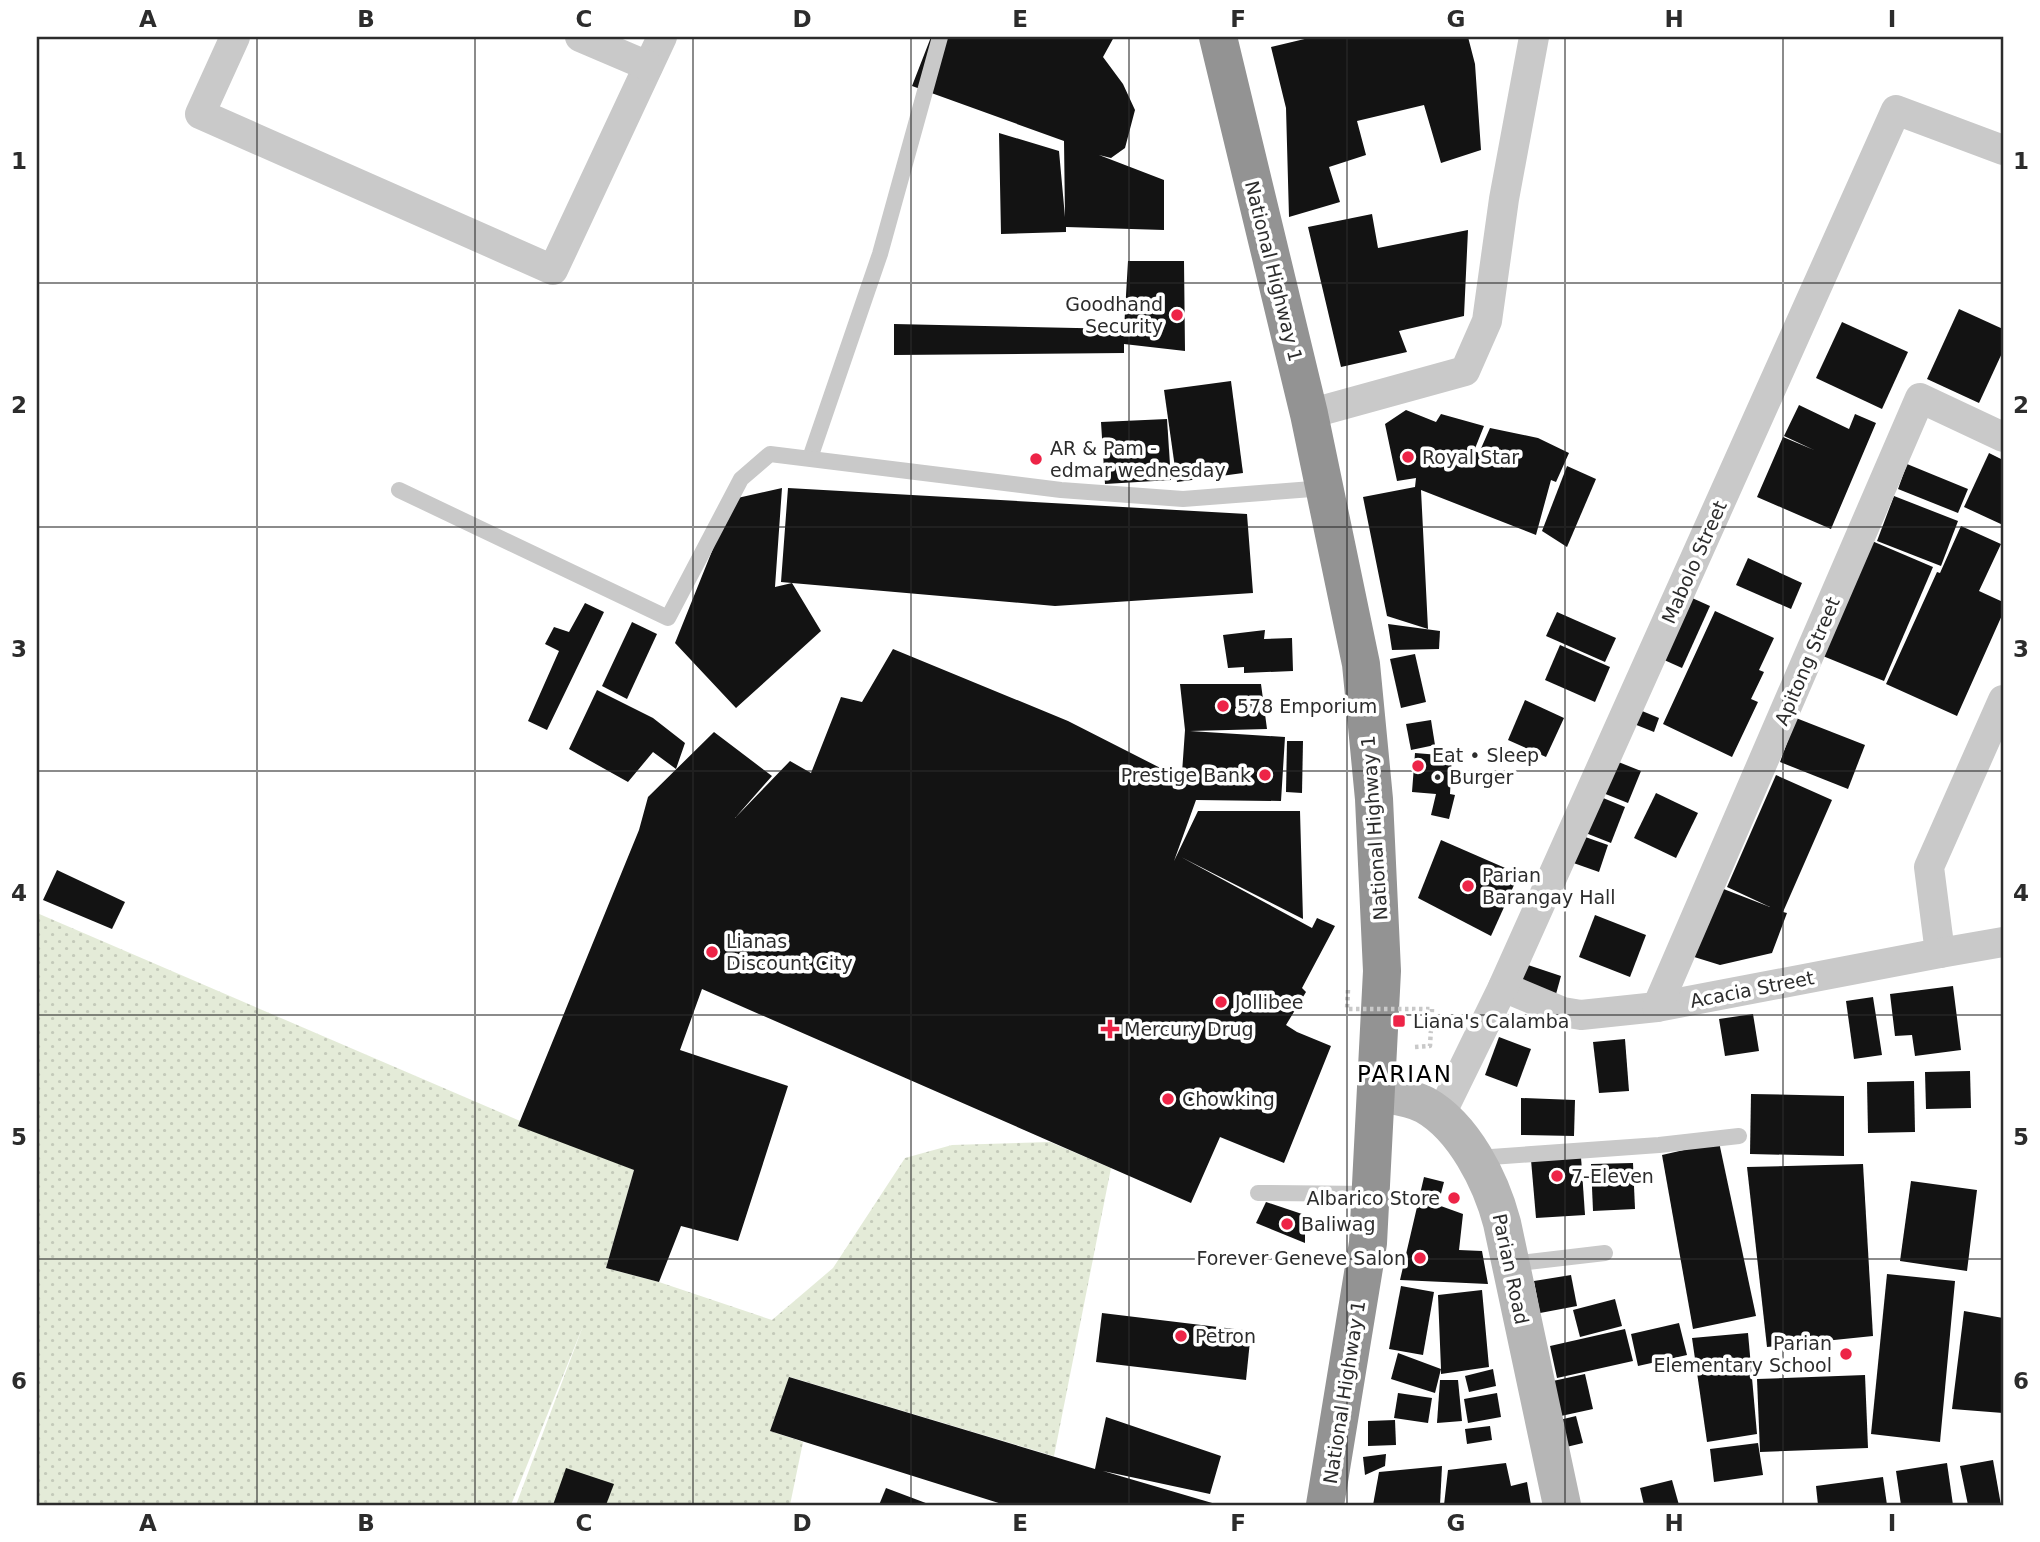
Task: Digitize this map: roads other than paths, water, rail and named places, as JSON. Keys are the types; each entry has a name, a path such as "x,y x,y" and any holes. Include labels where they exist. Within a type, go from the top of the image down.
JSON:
{"highway":[{"name":"National Highway 1","path":"1218,37 1325,488 1361,664 1374,799 1382,950 1368,1243 1325,1505"}],"main road":[{"name":"Parian Road","path":"1377,1093 1406,1097 1440,1115 1475,1158 1497,1203 1562,1505"}],"street":[{"path":"235,37 200,114 553,270 662,37"},
{"path":"580,37 648,66"},
{"path":"1309,414 1465,371 1487,321 1504,199 1534,37"},
{"name":"Mabolo Street","path":"1440,1115 1503,987 1896,110 2003,150"},
{"name":"Apitong Street","path":"1657,1007 1920,398 2003,437"},
{"path":"1940,953 1928,867 2003,700"},
{"name":"Acacia Street","path":"1503,987 1563,1012 1581,1015 1657,1007 2003,942"}],"lane":[{"path":"810,458 880,254 940,37"},
{"path":"399,489 668,618 741,480 770,454 1061,490 1183,499 1325,488"},
{"path":"1475,1158 1659,1145 1739,1136"},
{"path":"1258,1194 1371,1194"},
{"path":"1511,1264 1605,1253"}],"place":[{"name":"Goodhand Security","path":"1177,315"},
{"name":"Royal Star","path":"1408,457"},
{"name":"AR & Pam - edmar wednesday","path":"1036,459"},
{"name":"578 Emporium","path":"1223,706"},
{"name":"Eat • Sleep • Burger","path":"1418,766"},
{"name":"Prestige Bank","path":"1265,775"},
{"name":"Parian Barangay Hall","path":"1468,886"},
{"name":"Lianas Discount City","path":"712,952"},
{"name":"Jollibee","path":"1221,1002"},
{"name":"Liana's Calamba","path":"1399,1021"},
{"name":"Mercury Drug","path":"1110,1029"},
{"name":"Chowking","path":"1168,1099"},
{"name":"7-Eleven","path":"1557,1176"},
{"name":"Albarico Store","path":"1454,1198"},
{"name":"Baliwag","path":"1287,1224"},
{"name":"Forever Geneve Salon","path":"1420,1258"},
{"name":"Petron","path":"1181,1336"},
{"name":"Parian Elementary School","path":"1846,1354"}],"district":[{"name":"PARIAN","path":"1405,1074"}]}
